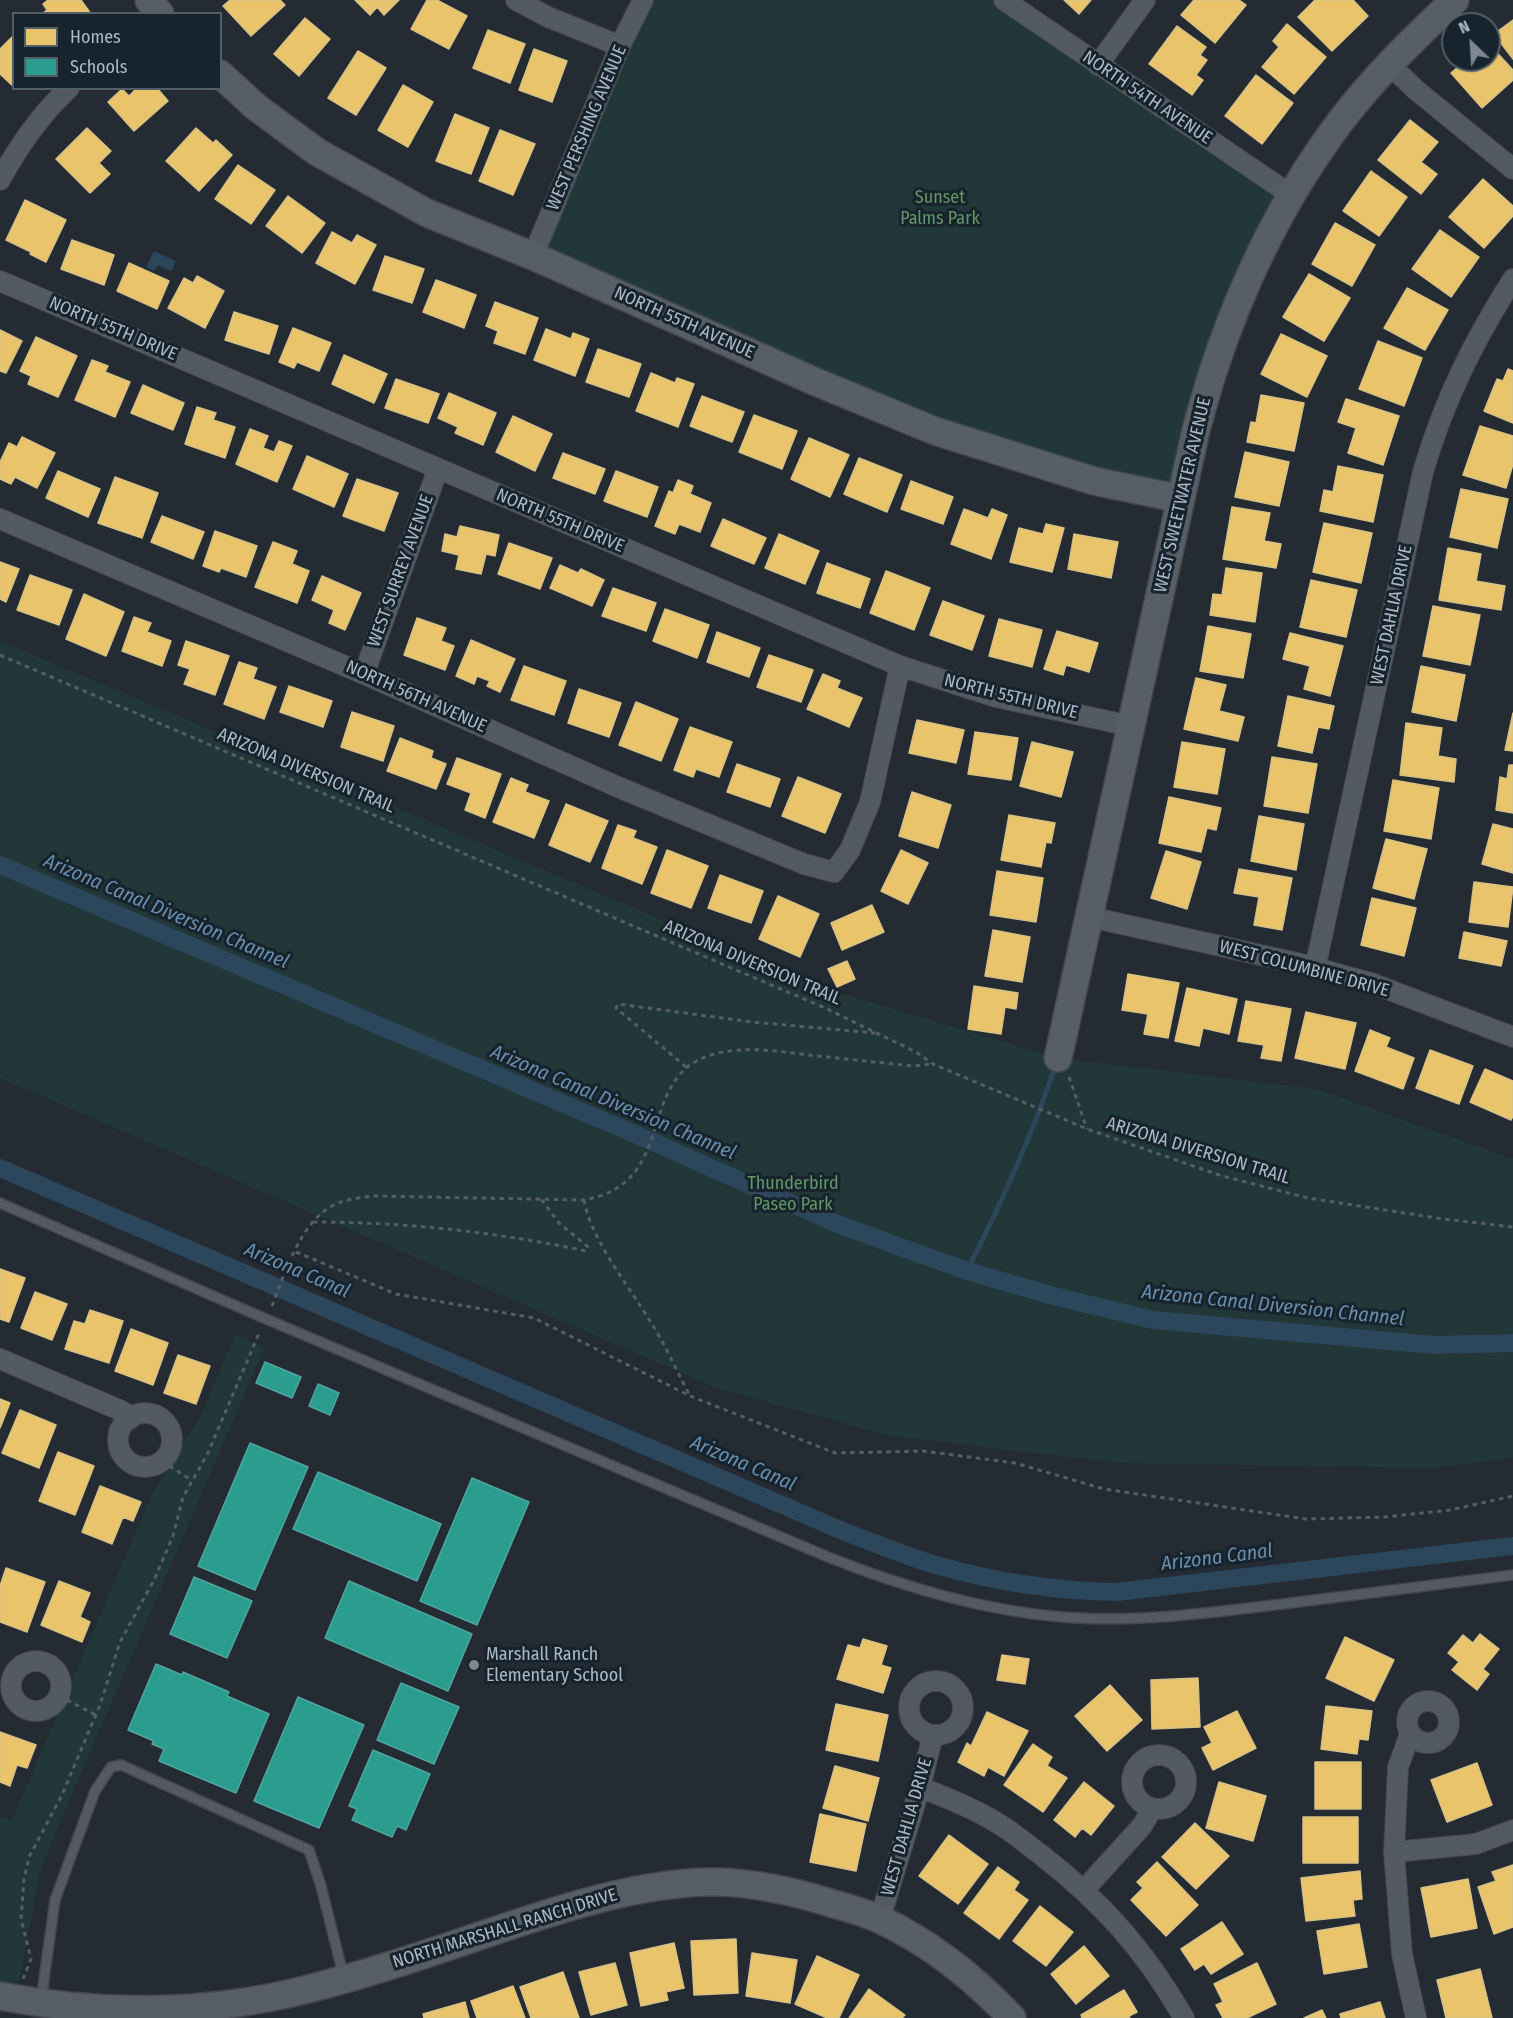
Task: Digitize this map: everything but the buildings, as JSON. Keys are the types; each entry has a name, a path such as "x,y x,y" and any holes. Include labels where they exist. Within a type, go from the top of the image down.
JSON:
{"street":[{"path":"516,0 548,17 621,46"},
{"name":"WEST PERSHING AVENUE","path":"533,256 621,46 643,0"},
{"name":"NORTH 54TH AVENUE","path":"1004,0 1291,195"},
{"path":"1098,65 1145,0"},
{"name":"WEST SWEETWATER AVENUE","path":"1059,1053 1196,429 1220,348 1254,265 1291,195 1340,121 1389,64 1455,0"},
{"path":"1389,64 1416,90 1513,169"},
{"name":"NORTH 55TH AVENUE","path":"222,76 256,107 316,152 427,213 533,256 816,382 935,431 1094,481 1181,499"},
{"path":"0,180 14,154 67,90"},
{"name":"WEST DAHLIA DRIVE","path":"1315,968 1423,472 1434,434 1460,370 1491,313 1513,279"},
{"name":"NORTH 55TH DRIVE","path":"0,280 900,666 996,697 1131,726"},
{"name":"WEST SURREY AVENUE","path":"364,674 438,469"},
{"name":"NORTH 56TH AVENUE","path":"0,519 364,674 618,787 804,864 834,872 850,850 870,802 900,666"},
{"name":"WEST COLUMBINE DRIVE","path":"1090,917 1371,983 1513,1037"},
{"path":"0,1359 122,1411 130,1419"},
{"path":"146,1413 156,1415 169,1426 173,1440 171,1449 162,1461 147,1467 139,1467 123,1456 119,1446 119,1434 124,1424 133,1416 146,1413"},
{"path":"34,1660 50,1665 60,1679 59,1696 48,1708 32,1711 24,1709 13,1697 7,1671 34,1660"},
{"path":"1410,1734 1398,1767 1394,1852 1402,1954 1416,2018"},
{"name":"WEST DAHLIA DRIVE","path":"880,1919 920,1788 933,1735"},
{"path":"920,1788 952,1800 1000,1824 1084,1890 1130,1936 1184,2018"},
{"path":"1084,1890 1142,1826 1152,1809"},
{"path":"1394,1852 1476,1844 1513,1830"},
{"name":"NORTH MARSHALL RANCH DRIVE","path":"25,2000 116,2009 199,2007 266,1998 302,1991 590,1901 667,1886 708,1882 744,1884 780,1890 826,1901 880,1919 925,1945 984,1989 1012,2018"}],"lane":[{"path":"0,1203 884,1579 946,1598 1002,1610 1062,1617 1191,1615 1513,1575"},
{"path":"25,2000 55,1900 96,1791 111,1767 121,1765 309,1850 321,1886 344,1978"}],"path":[{"name":"ARIZONA DIVERSION TRAIL","path":"0,655 825,1008 916,1052 933,1064 1087,1129 1219,1175 1308,1198 1443,1219 1513,1227"},
{"path":"686,1067 616,1008 618,1004 752,1022 878,1033"},
{"path":"25,2000 21,1980 25,1977 31,1959 21,1919 24,1879 29,1857 50,1819 96,1715 120,1642 165,1557 183,1497 207,1455 254,1341 268,1316 304,1234 313,1221 332,1206 352,1198 373,1196 585,1200 606,1194 622,1185 640,1167 653,1137 664,1099 672,1084 686,1067 707,1056 734,1050 775,1051 913,1066 933,1064"},
{"path":"1059,1053 1087,1129"},
{"path":"313,1221 394,1224 460,1230 528,1239 586,1251 588,1246 559,1223 541,1199"},
{"path":"585,1200 587,1215 594,1232 652,1323 690,1395"},
{"path":"296,1252 396,1294 534,1318 690,1395 835,1453 923,1451 1015,1463 1104,1489 1306,1519 1386,1518 1450,1510 1513,1496"},
{"path":"162,1461 191,1480"},
{"path":"59,1696 96,1715"}],"green space":[{"name":"Sunset Palms Park","path":"643,0 1004,0 1291,195 1279,217 1181,499 1094,481 533,256"},
{"name":"Thunderbird Paseo Park","path":"0,641 824,988 1058,1058 1317,1089 1513,1159 1513,1458 1433,1468 1119,1463 890,1436 719,1389 0,1078"},
{"path":"235,1334 265,1347 54,1836 39,1876 16,1999 0,1996 0,1816 12,1820 151,1496 202,1413"}],"water":[{"path":"154,251 176,261 171,271 158,265 154,271 146,267"}],"waterway":[{"name":"Arizona Canal Diversion Channel","path":"0,865 628,1131 840,1225 967,1271 1054,1296 1153,1320 1434,1345 1513,1343"},
{"path":"967,1271 1015,1169 1056,1064"},
{"name":"Arizona Canal","path":"0,1168 845,1532 913,1558 958,1571 1071,1590 1117,1592 1513,1546"}],"place":[{"name":"Marshall Ranch Elementary School","path":"474,1665"}]}
